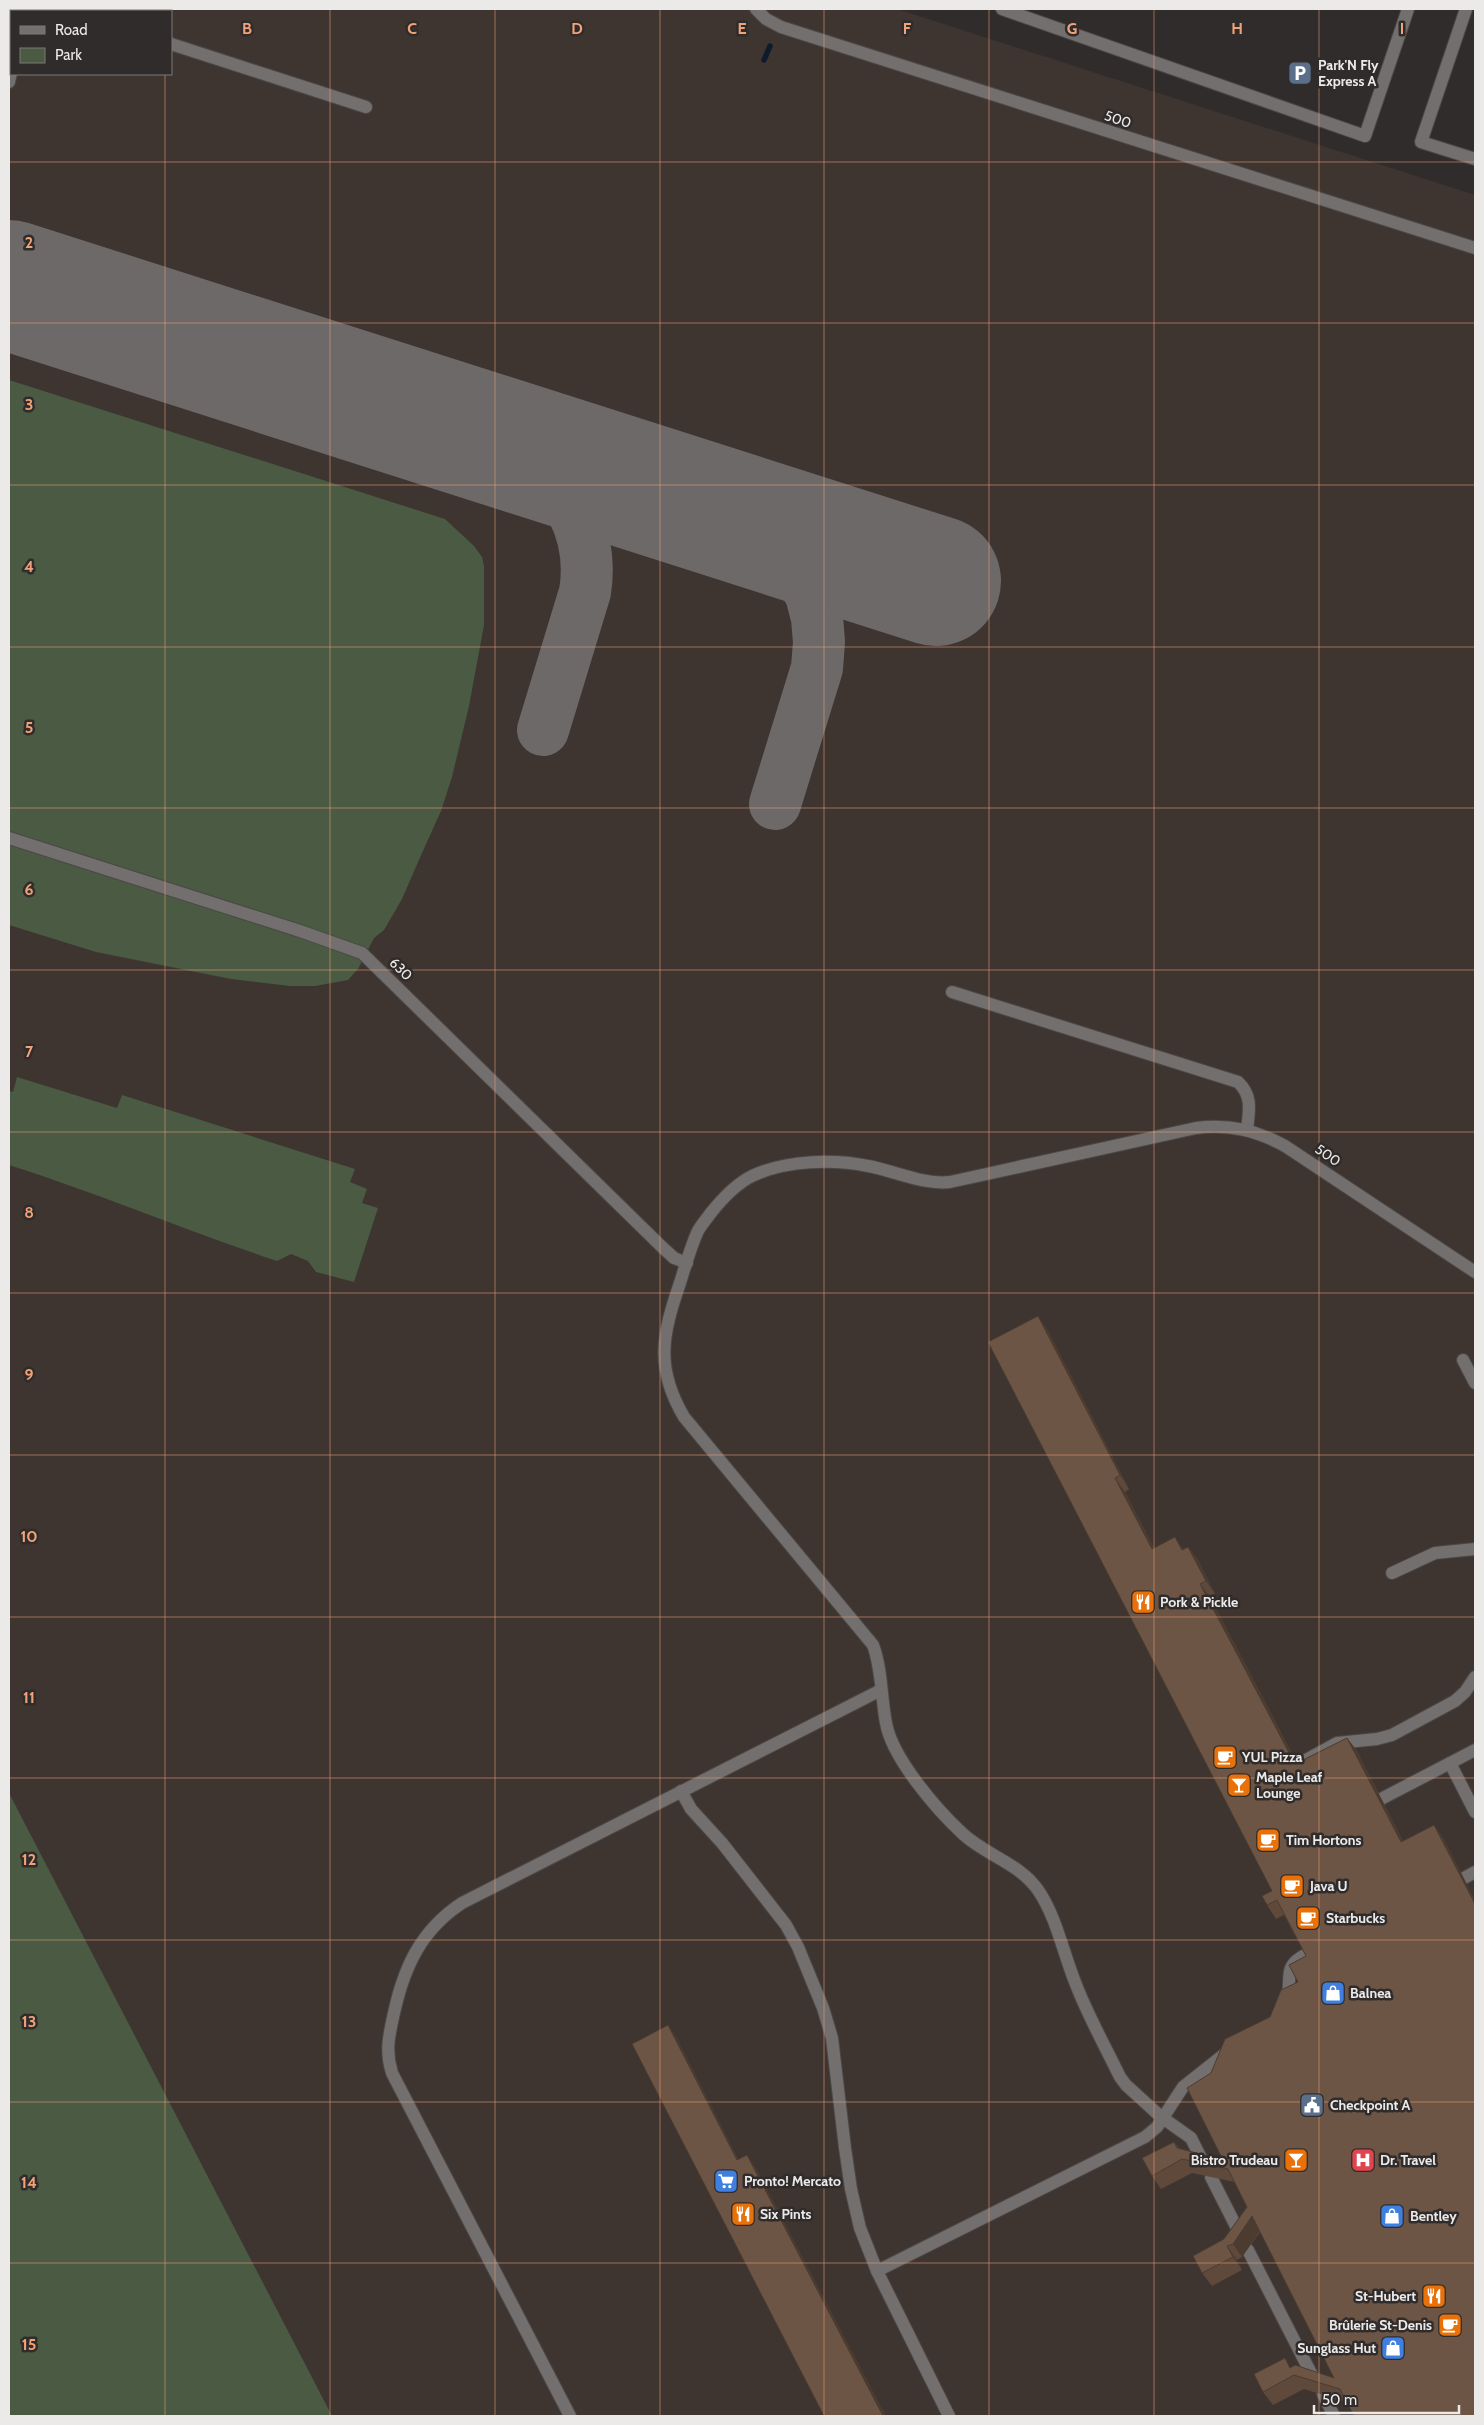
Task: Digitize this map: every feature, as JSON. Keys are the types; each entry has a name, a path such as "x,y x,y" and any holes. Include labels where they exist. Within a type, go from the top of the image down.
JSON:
{"lane":[{"name":"500","path":"756,9 766,19 781,27 1475,248"},
{"path":"1002,9 1365,136 1408,9"},
{"path":"1466,9 1421,142 1475,159"},
{"path":"172,44 366,107"},
{"name":"630","path":"9,838 300,931 362,953 662,1247 674,1258 687,1263"},
{"path":"952,992 1238,1082 1244,1087 1249,1099 1247,1130"},
{"name":"500","path":"1316,2382 1191,2138 1162,2118 1126,2086 1120,2077 1076,1984 1048,1910 1039,1892 1015,1866 964,1835 924,1791 888,1733 873,1645 693,1428 672,1395 665,1369 663,1348 669,1316 698,1231 716,1207 752,1177 773,1169 824,1162 869,1166 942,1183 969,1179 1208,1127 1247,1130 1274,1140 1297,1153 1475,1272"},
{"path":"1463,1360 1475,1383"},
{"path":"1392,1573 1435,1553 1475,1549"},
{"path":"1298,1765 1337,1743 1377,1739 1392,1735 1455,1701 1465,1692 1475,1677"},
{"path":"570,2416 392,2073 387,2053 388,2039 404,1974 420,1942 443,1917 488,1889 881,1690"},
{"path":"1381,1799 1475,1750"},
{"path":"1450,1763 1475,1812"},
{"path":"681,1791 690,1809 722,1843 786,1925 813,1982 825,2012 832,2038 844,2148 854,2209 866,2247 877,2271 949,2416"},
{"path":"1282,2011 1290,1990 1290,1969 1296,1960 1307,1954"},
{"path":"877,2271 1133,2145 1151,2133 1176,2096 1190,2080 1229,2050 1244,2042"},
{"path":"1323,2394 1334,2416"}],"shaded area":[{"path":"9,9 897,9 1475,195 1475,2416 9,2416"}],"green space":[{"path":"9,380 445,519 474,546 482,557 484,566 484,625 469,706 452,777 441,811 402,899 384,930 374,938 358,969 348,980 315,986 290,986 231,979 96,952 9,925"},
{"path":"17,1077 117,1108 122,1095 355,1169 350,1182 367,1189 362,1203 378,1208 354,1282 316,1272 308,1261 291,1254 277,1261 9,1165 9,1091 13,1092"},
{"path":"9,1793 332,2416 9,2416"}],"building":[{"path":"1038,1316 1120,1475 1115,1478 1152,1549 1175,1537 1182,1550 1188,1547 1206,1581 1200,1584 1295,1764 1347,1738 1401,1842 1434,1825 1475,1904 1475,2416 1354,2416 1340,2389 1294,2375 1263,2392 1254,2374 1285,2358 1290,2368 1295,2365 1334,2378 1252,2216 1233,2244 1227,2246 1233,2257 1202,2273 1193,2256 1224,2239 1247,2207 1228,2169 1182,2159 1152,2176 1142,2158 1174,2142 1177,2148 1223,2160 1187,2088 1211,2073 1225,2039 1270,2017 1281,1990 1298,1982 1289,1965 1306,1956 1277,1900 1267,1905 1262,1896 1272,1891 988,1342"},
{"path":"668,2025 737,2160 747,2155 883,2416 824,2416 632,2044"}],"waterway":[{"path":"764,60 770,46"}],"taxiway":[{"path":"445,424 450,430 499,445 533,463 549,477 562,493 573,511 581,530 587,571 585,592 543,730"},
{"path":"550,457 562,466 737,522 774,543 784,552 798,572 811,595 817,618 819,642 817,668 775,804"}],"runway":[{"path":"9,285 936,581"}],"place":[{"name":"Park'N Fly Express A","path":"1300,73"},
{"name":"Pork & Pickle","path":"1143,1602"},
{"name":"YUL Pizza","path":"1225,1757"},
{"name":"Maple Leaf Lounge","path":"1239,1785"},
{"name":"Tim Hortons","path":"1268,1840"},
{"name":"Java U","path":"1292,1886"},
{"name":"Starbucks","path":"1308,1918"},
{"name":"Balnea","path":"1333,1993"},
{"name":"Checkpoint A","path":"1312,2105"},
{"name":"Bistro Trudeau","path":"1296,2160"},
{"name":"Dr. Travel","path":"1363,2160"},
{"name":"Pronto! Mercato","path":"726,2181"},
{"name":"Six Pints","path":"743,2214"},
{"name":"Bentley","path":"1392,2216"},
{"name":"St-Hubert","path":"1434,2296"},
{"name":"Brûlerie St-Denis","path":"1450,2325"},
{"name":"Sunglass Hut","path":"1393,2348"}]}
